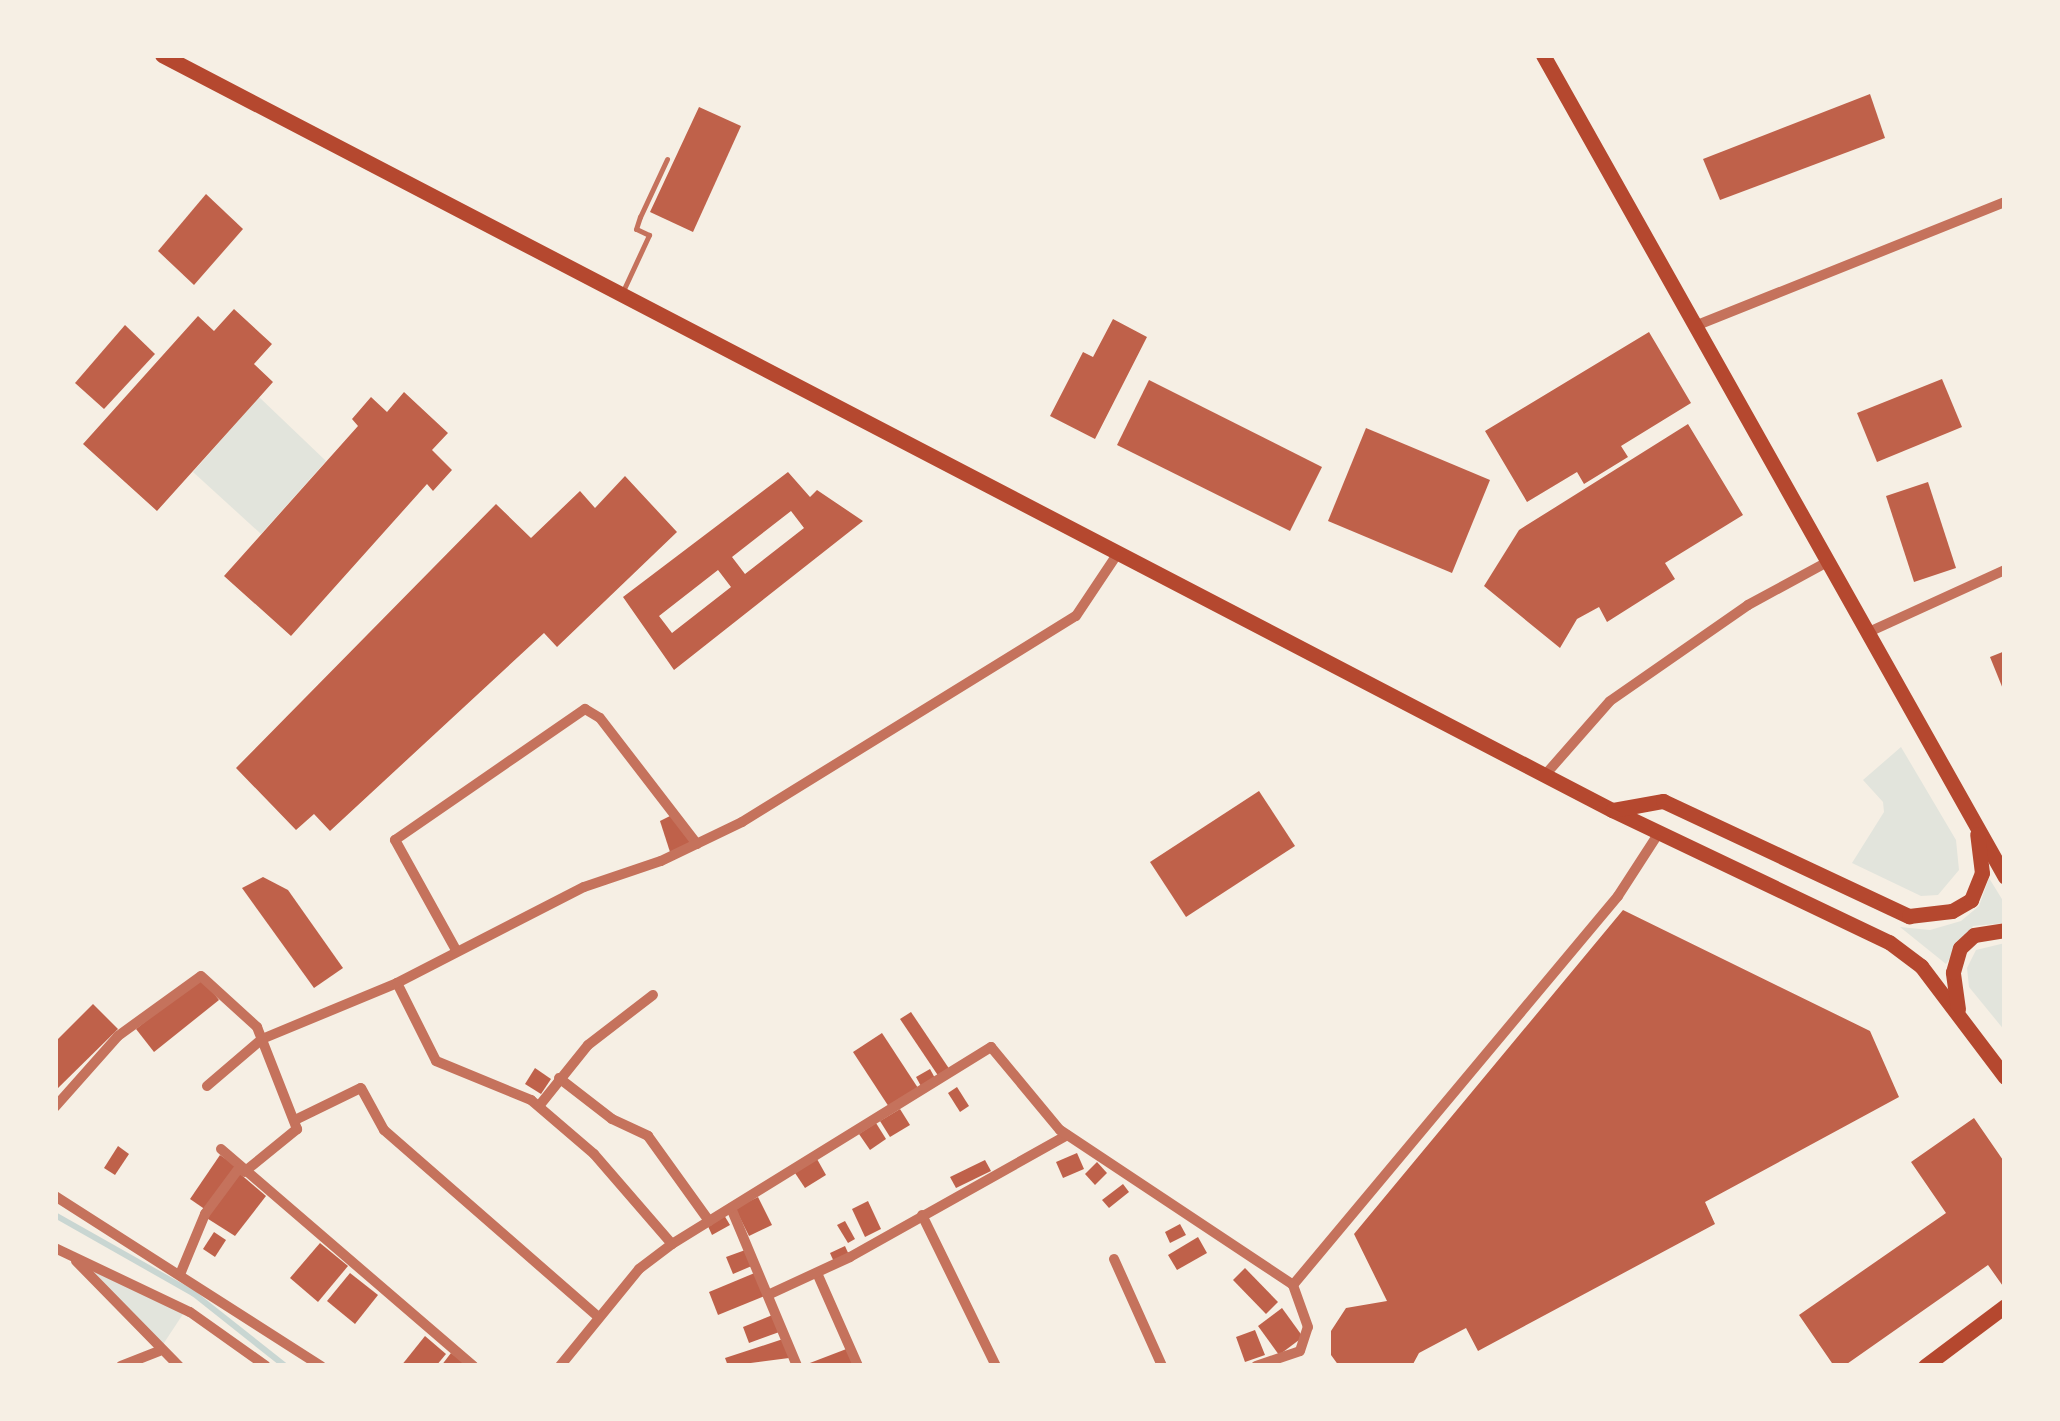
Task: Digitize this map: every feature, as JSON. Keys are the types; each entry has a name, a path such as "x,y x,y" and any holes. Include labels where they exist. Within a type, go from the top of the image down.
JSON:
{"main road":[{"path":"162,55 1612,810 1661,829 1888,942 1921,966 2005,1077"},
{"path":"1542,55 1870,631 2005,878"},
{"path":"1612,810 1664,800 1910,916 1930,917 1971,900 1982,873 1971,811"},
{"path":"1959,1013 1953,972 1960,948 1974,935 2005,930"},
{"path":"1925,1366 2005,1306"}],"street":[{"path":"1696,326 2005,202"},
{"path":"207,1086 262,1039 397,983 584,887 698,844 1076,616 1118,552"},
{"path":"1544,775 1610,701 1694,640 1830,560"},
{"path":"1870,631 2005,570"},
{"path":"456,950 395,840 584,709 600,718 698,844"},
{"path":"1293,1285 1618,896 1661,829"},
{"path":"55,1106 118,1036 199,976 245,1010 262,1039 295,1120 295,1134 241,1170 204,1214 181,1272"},
{"path":"397,983 436,1061 539,1106 594,1154 672,1244"},
{"path":"539,1106 559,1078 611,1025 653,995"},
{"path":"560,1366 597,1316 672,1244 988,1049 1000,1052 1067,1135 1293,1285 1308,1327 1300,1351 1256,1366"},
{"path":"559,1078 612,1119 648,1136 709,1221"},
{"path":"295,1120 361,1088 384,1130 597,1316"},
{"path":"770,1294 817,1273 1067,1135"},
{"path":"221,1149 473,1366"},
{"path":"55,1196 181,1272 321,1366"},
{"path":"731,1208 797,1366"},
{"path":"922,1215 996,1366"},
{"path":"55,1248 190,1312 266,1366"},
{"path":"72,1256 159,1351 179,1366"},
{"path":"1114,1259 1162,1366"},
{"path":"817,1273 858,1366"},
{"path":"121,1366 159,1351"}],"lane":[{"path":"621,294 649,235 636,229 667,159"}],"shaded area":[{"path":"259,397 326,461 261,534 193,472"},
{"path":"1901,747 1956,840 1959,870 1938,895 1921,896 1852,863 1884,812 1883,802 1863,780"},
{"path":"1989,878 2005,904 2005,923 1973,926 1946,964 1900,927 1930,930 1961,921 1979,906"},
{"path":"2005,943 2005,1031 1969,987 1967,968 1976,950"},
{"path":"80,1260 185,1311 160,1349"}],"building":[{"path":"1870,94 1885,138 1720,200 1703,159"},
{"path":"699,107 741,126 693,232 650,212"},
{"path":"206,194 243,229 194,285 158,251"},
{"path":"234,309 272,344 254,364 273,382 157,511 83,444 198,316 214,331"},
{"path":"1113,319 1147,337 1095,439 1050,416 1083,352 1093,357"},
{"path":"125,325 155,354 104,409 75,383"},
{"path":"1649,332 1691,403 1621,446 1628,457 1584,484 1577,472 1527,502 1485,431"},
{"path":"1942,379 1962,427 1877,462 1857,413"},
{"path":"1149,380 1322,467 1290,531 1117,445"},
{"path":"404,392 448,433 432,450 452,470 433,491 427,484 291,636 224,576 358,426 352,419 371,397 387,412"},
{"path":"1688,424 1743,515 1665,563 1675,579 1607,622 1599,607 1577,619 1560,648 1484,586 1519,530"},
{"path":"1366,428 1490,480 1452,573 1328,521"},
{"path":"788,472 810,497 817,490 863,521 674,670 623,597","holes":["791,511 804,528 745,574 732,557","718,570 731,587 672,633 659,616"]},
{"path":"625,476 677,532 557,647 544,633 330,831 314,814 296,830 236,768 496,504 531,538 580,491 595,508"},
{"path":"1928,482 1956,568 1914,582 1886,496"},
{"path":"2005,651 2005,694 1990,657"},
{"path":"1259,791 1295,846 1186,917 1150,862"},
{"path":"676,813 691,844 670,852 660,821"},
{"path":"263,877 288,890 343,968 314,988 242,888"},
{"path":"1623,910 1870,1031 1899,1097 1705,1202 1715,1224 1478,1351 1466,1328 1419,1353 1412,1366 1339,1366 1331,1355 1331,1331 1346,1308 1387,1301 1354,1234"},
{"path":"201,977 219,1000 154,1052 136,1029"},
{"path":"93,1004 118,1029 55,1091 55,1042"},
{"path":"911,1012 950,1070 939,1077 900,1019"},
{"path":"882,1033 918,1088 889,1107 853,1052"},
{"path":"535,1068 551,1079 541,1094 525,1084"},
{"path":"930,1069 936,1080 922,1088 916,1077"},
{"path":"957,1087 969,1106 960,1112 948,1093"},
{"path":"900,1109 910,1125 890,1137 880,1121"},
{"path":"1974,1118 2005,1163 2005,1289 1988,1265 1844,1366 1834,1366 1799,1315 1946,1213 1911,1162"},
{"path":"876,1123 886,1139 870,1150 859,1134"},
{"path":"118,1146 129,1154 115,1175 104,1168"},
{"path":"1077,1153 1084,1169 1063,1178 1056,1162"},
{"path":"220,1155 236,1166 206,1210 190,1199"},
{"path":"817,1159 826,1175 805,1188 795,1173"},
{"path":"985,1160 991,1171 956,1188 950,1177"},
{"path":"1097,1162 1107,1173 1095,1185 1085,1174"},
{"path":"238,1172 266,1196 235,1236 205,1217"},
{"path":"1123,1184 1129,1192 1109,1208 1102,1200"},
{"path":"758,1197 772,1225 749,1236 735,1208"},
{"path":"868,1201 881,1229 865,1237 852,1209"},
{"path":"724,1215 730,1225 712,1235 707,1224"},
{"path":"845,1221 855,1239 848,1243 837,1225"},
{"path":"1180,1224 1186,1235 1170,1243 1165,1232"},
{"path":"214,1232 226,1240 215,1257 203,1249"},
{"path":"1198,1237 1207,1253 1177,1270 1168,1255"},
{"path":"320,1243 348,1266 318,1302 290,1278"},
{"path":"845,1246 849,1255 834,1262 830,1253"},
{"path":"748,1249 754,1265 733,1274 726,1257"},
{"path":"1245,1268 1278,1302 1266,1314 1233,1280"},
{"path":"757,1272 767,1295 718,1315 709,1292"},
{"path":"350,1273 378,1295 355,1324 327,1301"},
{"path":"1282,1308 1303,1337 1279,1355 1258,1326"},
{"path":"775,1314 782,1331 749,1343 743,1327"},
{"path":"1255,1330 1265,1355 1245,1362 1236,1337"},
{"path":"425,1336 446,1354 436,1366 401,1366"},
{"path":"783,1339 789,1358 728,1366 725,1358"},
{"path":"849,1348 856,1366 802,1366"},
{"path":"451,1353 468,1366 441,1366"}],"waterway":[{"path":"55,1215 193,1293 285,1366"}]}
